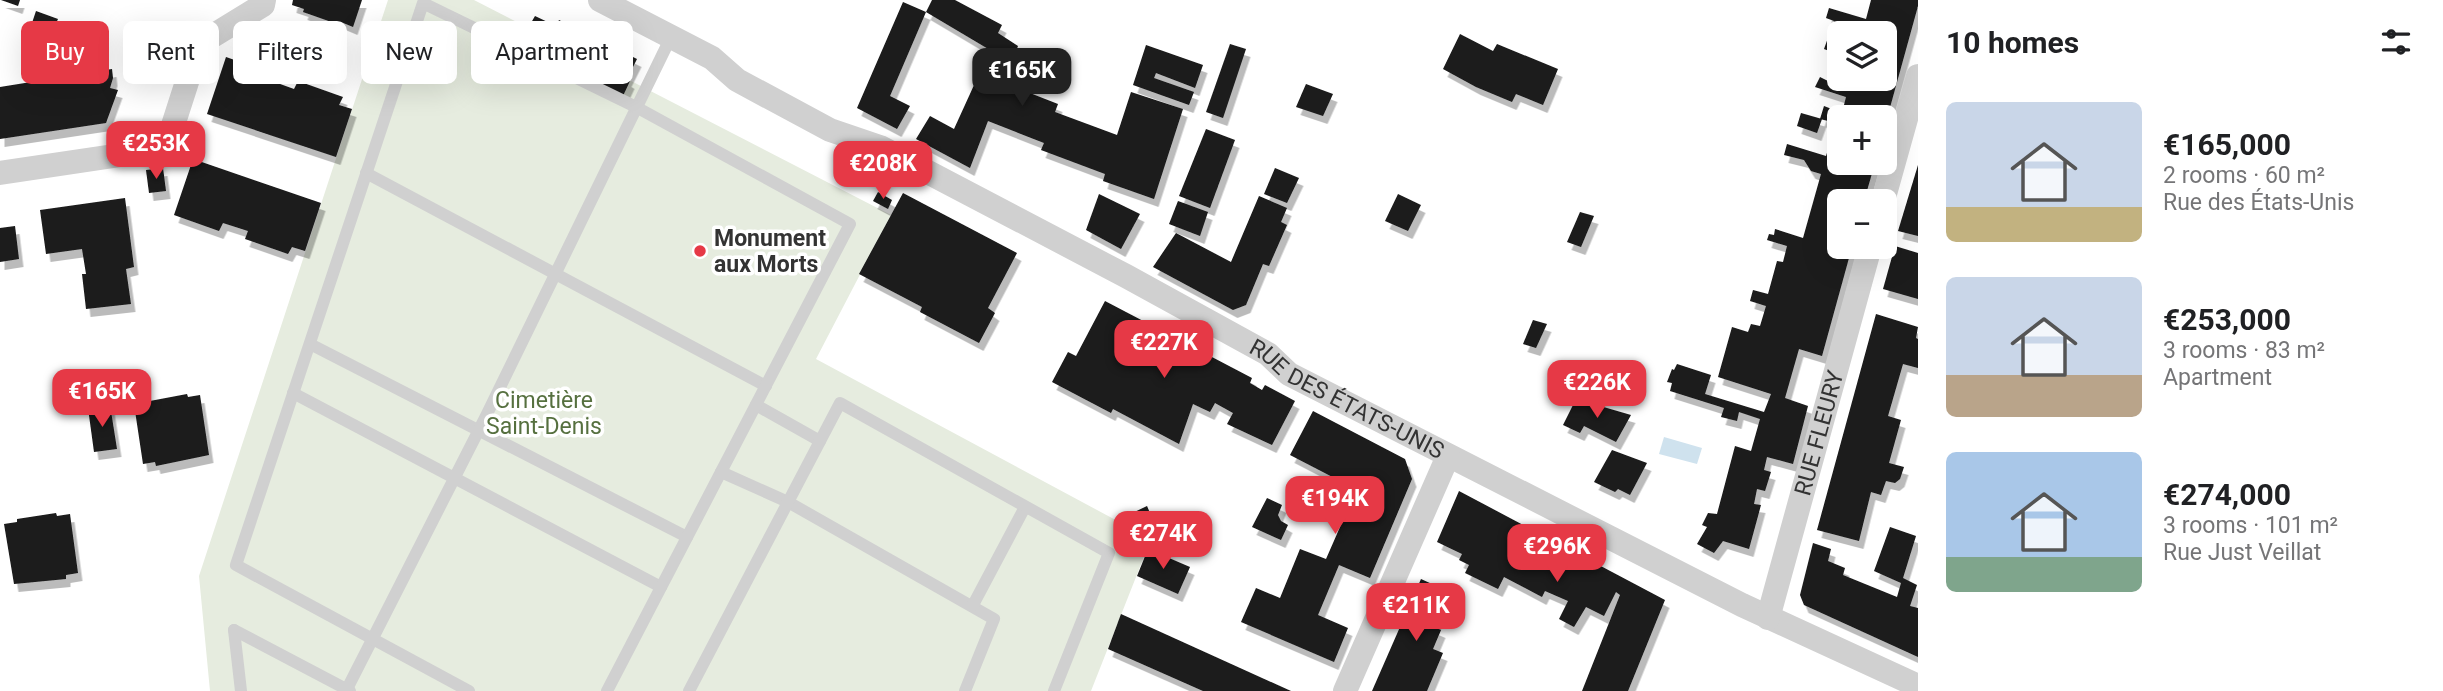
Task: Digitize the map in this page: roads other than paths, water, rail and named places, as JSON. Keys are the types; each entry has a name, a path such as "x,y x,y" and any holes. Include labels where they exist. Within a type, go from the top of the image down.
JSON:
{"street":[{"path":"0,173 154,150 168,141 195,58 206,40 263,5 264,0"},
{"name":"RUE DES ÉTATS-UNIS","path":"600,0 712,58 737,80 830,130 880,147 1126,276 1268,354 1289,374 1768,618 1918,686"},
{"path":"1886,189 1918,76"},
{"name":"RUE FLEURY","path":"1768,618 1867,259"},
{"path":"1345,691 1448,456"}],"lane":[{"path":"470,691 236,565 423,3 636,107 850,224 607,691"},
{"path":"241,691 234,630 348,690 671,37"},
{"path":"366,173 766,386"},
{"path":"310,344 477,432 687,537"},
{"path":"293,393 662,587"},
{"path":"689,691 840,403 1109,554 1054,691"},
{"path":"755,405 820,441"},
{"path":"721,472 788,502 994,619 965,691"},
{"path":"973,606 1025,507"}],"water":[{"path":"1664,437 1702,448 1697,464 1659,454"}],"place":[{"name":"Monument aux Morts","path":"700,251"}],"park label":[{"name":"Cimetière Saint-Denis","path":"544,413"}]}
